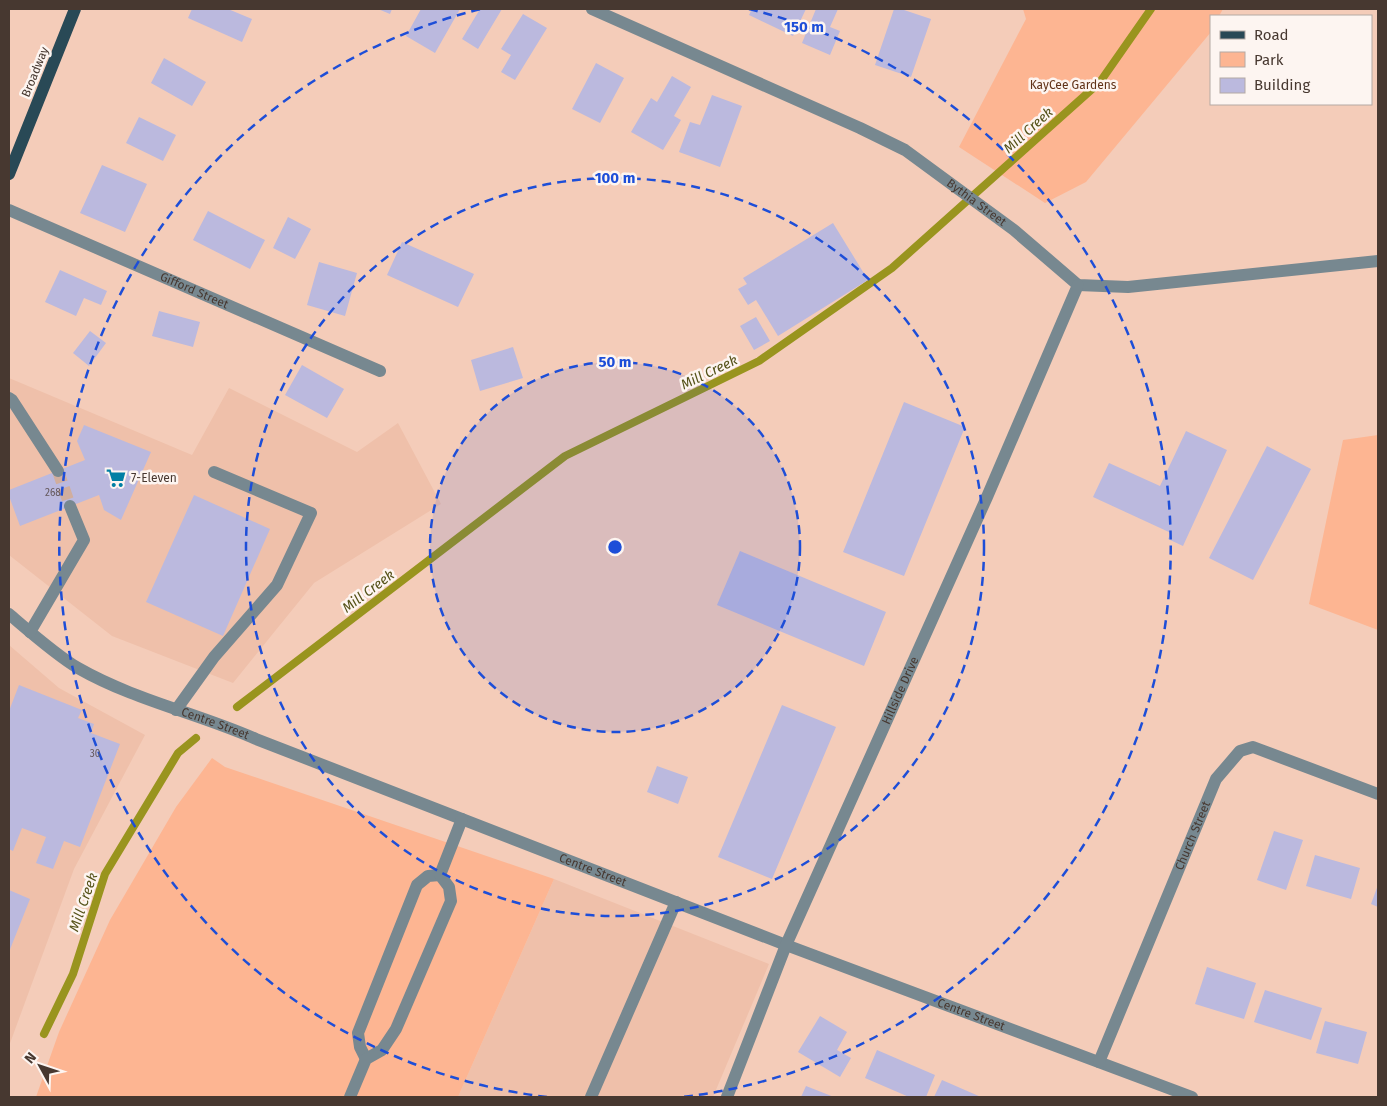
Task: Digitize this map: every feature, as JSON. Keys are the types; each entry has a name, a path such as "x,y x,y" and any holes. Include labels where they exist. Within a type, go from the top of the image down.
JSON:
{"main road":[{"name":"Broadway","path":"9,174 76,9"}],"street":[{"name":"Bythia Street","path":"592,9 905,150 1014,230 1078,285"},
{"name":"Gifford Street","path":"9,210 380,371"},
{"path":"1078,285 1128,287 1378,261"},
{"name":"Hillside Drive","path":"727,1097 786,945 987,497 1078,285"},
{"path":"9,398 58,471"},
{"path":"176,710 214,657 277,585 311,513 214,472"},
{"path":"30,632 84,540 70,506"},
{"name":"Centre Street","path":"9,614 77,667 134,695 228,727 786,945 1192,1097"},
{"name":"Church Street","path":"1099,1062 1216,779 1240,751 1253,747 1378,794"},
{"path":"440,875 462,819"},
{"path":"366,1059 360,1047 358,1033 417,885 428,876 440,875"},
{"path":"350,1097 366,1059 382,1050 396,1030 451,901 449,887 440,875"},
{"path":"591,1097 676,902"}],"shaded area":[{"path":"9,378 192,455 229,388 357,452 398,423 441,504 314,583 233,683 112,636 9,555"},
{"path":"9,645 59,688 145,735 74,869 9,1046"},
{"path":"554,879 769,964 713,1097 458,1097"}],"green space":[{"name":"KayCee Gardens","path":"1023,9 1223,9 1220,15 1210,15 1210,33 1086,182 1045,203 959,147 1026,19"},
{"path":"1378,435 1378,630 1309,604 1343,440"},
{"path":"212,758 225,767 554,879 458,1097 36,1097 59,1032 110,920 176,807"}],"building":[{"path":"192,9 228,9 252,19 242,42 188,18"},
{"path":"378,9 392,9 390,14"},
{"path":"421,9 460,9 435,53 406,36"},
{"path":"480,9 502,9 478,49 462,39"},
{"path":"752,9 806,9 793,36 749,15"},
{"path":"816,9 838,9 830,27 840,31 830,55 802,43"},
{"path":"894,9 901,9 931,19 911,77 875,65"},
{"path":"523,14 547,28 515,80 501,72 511,55 501,49"},
{"path":"164,58 206,82 192,106 151,83"},
{"path":"596,63 624,78 600,123 572,109"},
{"path":"672,76 691,87 674,116 681,120 663,150 631,132 651,98 657,102"},
{"path":"712,95 742,106 720,167 679,152 690,122 700,125"},
{"path":"139,117 176,135 163,161 126,143"},
{"path":"102,165 147,184 125,232 80,213"},
{"path":"208,211 265,240 250,269 193,240"},
{"path":"288,217 311,229 295,259 273,248"},
{"path":"833,223 868,280 778,336 756,300 748,305 738,289 747,284 743,278"},
{"path":"402,242 474,274 458,307 387,275"},
{"path":"319,262 357,273 345,316 307,305"},
{"path":"60,270 107,291 101,305 84,298 76,316 45,302"},
{"path":"159,311 200,322 193,347 152,336"},
{"path":"756,317 770,341 754,350 740,326"},
{"path":"90,331 106,343 89,366 73,353"},
{"path":"513,347 523,378 480,391 471,360"},
{"path":"302,365 344,389 327,418 285,395"},
{"path":"904,402 965,427 904,576 843,552"},
{"path":"84,425 151,452 121,520 104,510 99,495 20,526 9,496 9,490 85,460 77,441"},
{"path":"1186,431 1227,450 1183,546 1168,539 1171,533 1093,497 1109,463 1160,486"},
{"path":"1267,446 1311,469 1253,580 1209,558"},
{"path":"194,495 270,529 223,636 146,602"},
{"path":"740,551 886,612 864,666 717,605"},
{"path":"19,685 82,710 78,718 94,724 91,733 120,744 80,847 64,841 53,869 36,863 46,837 22,828 13,851 9,849 9,711"},
{"path":"782,705 836,727 772,879 718,857"},
{"path":"657,766 688,777 678,804 647,792"},
{"path":"1274,831 1303,840 1286,890 1257,880"},
{"path":"1315,855 1360,868 1351,899 1306,886"},
{"path":"1378,885 1378,907 1371,904"},
{"path":"9,890 30,899 9,952"},
{"path":"1207,967 1256,983 1244,1019 1195,1004"},
{"path":"1265,990 1322,1008 1311,1040 1254,1022"},
{"path":"820,1016 847,1032 837,1050 851,1058 840,1077 798,1052"},
{"path":"1325,1021 1367,1032 1358,1064 1316,1053"},
{"path":"877,1050 935,1075 926,1097 909,1097 865,1078"},
{"path":"942,1080 981,1097 934,1097"},
{"path":"806,1086 834,1097 801,1097"}],"waterway":[{"name":"Mill Creek","path":"237,707 565,456 759,361 892,268 1100,82 1151,9"},
{"name":"Mill Creek","path":"44,1034 73,974 105,874 178,753 196,738"}],"tunnel":[{"path":"58,471 70,506"}],"place":[{"name":"7-Eleven","path":"116,478"}]}
